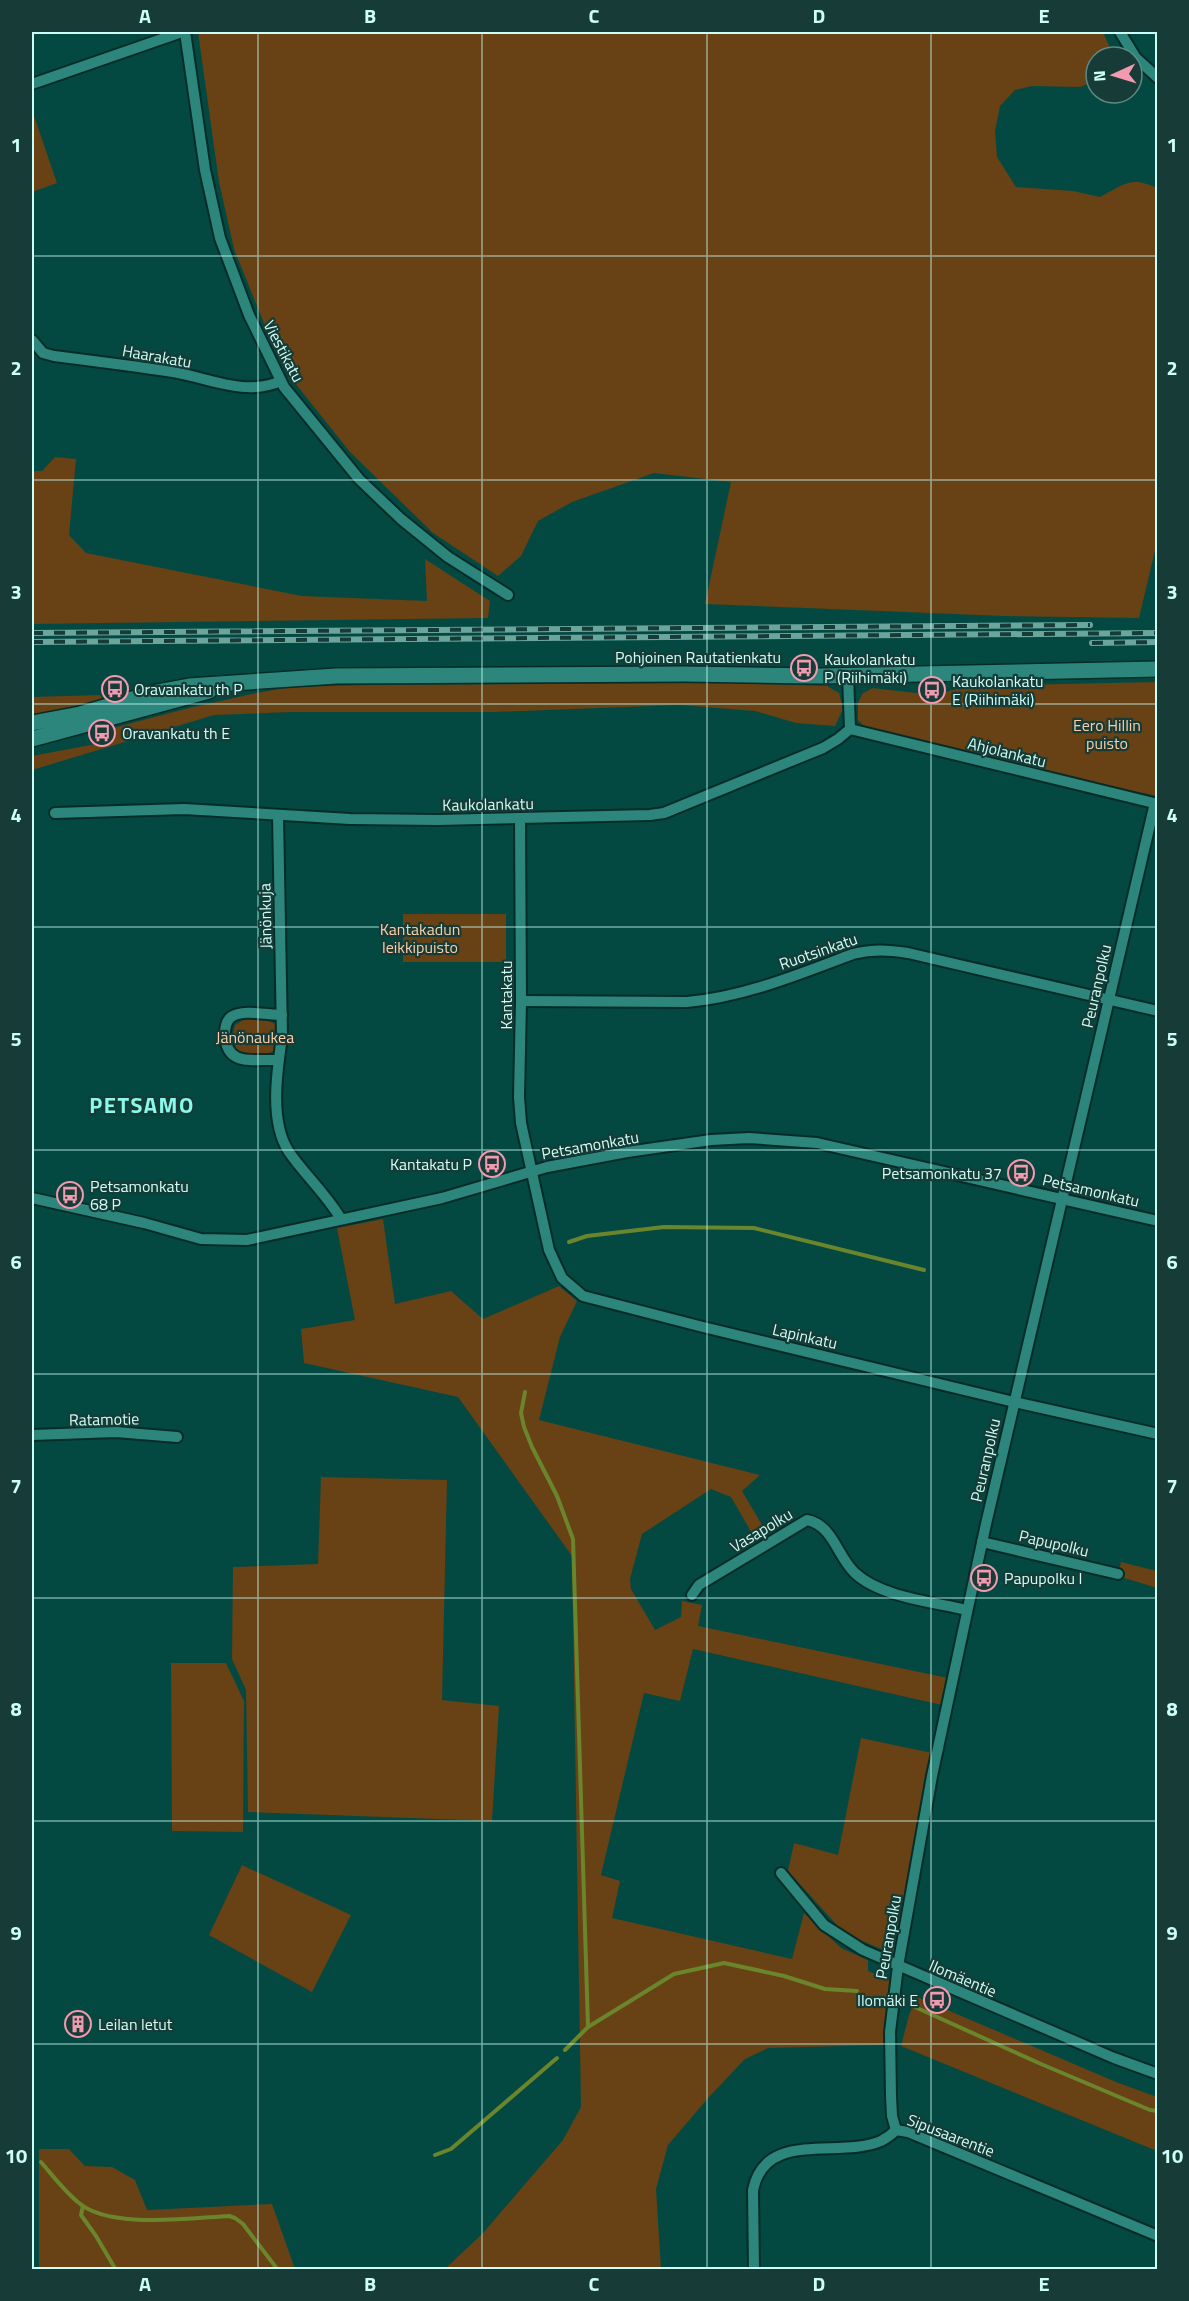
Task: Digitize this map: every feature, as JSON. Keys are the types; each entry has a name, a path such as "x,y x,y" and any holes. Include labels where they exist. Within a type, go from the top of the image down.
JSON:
{"street":[{"path":"32,84 183,32"},
{"name":"Viestikatu","path":"183,32 205,170 220,238 249,315 281,381 359,479 401,519 448,556 508,595"},
{"path":"1120,32 1136,58 1158,78"},
{"name":"Haarakatu","path":"32,340 43,352 54,356 176,373 221,385 256,388 281,381"},
{"name":"Pohjoinen Rautatienkatu","path":"32,723 80,714 157,692 189,686 348,676 848,675 1158,669"},
{"path":"848,675 850,729"},
{"name":"Pohjoinen Rautatienkatu","path":"32,739 238,683"},
{"name":"Ahjolankatu","path":"850,729 1156,803"},
{"name":"Kaukolankatu","path":"55,813 184,809 361,820 618,817 664,813 823,748 838,740 850,729"},
{"name":"Peuranpolku","path":"896,2130 891,2096 890,2032 898,1966 932,1776 1014,1402 1156,803"},
{"name":"Jänönkuja","path":"278,815 282,1038 278,1060 276,1101 281,1134 288,1151 330,1201 341,1219"},
{"name":"Kantakatu","path":"520,818 519,1098 521,1123 532,1171"},
{"name":"Ruotsinkatu","path":"521,1001 687,1002 713,999 740,994 853,954 882,949 1158,1011"},
{"path":"278,1060 234,1057 228,1052 225,1030 227,1022 232,1017 244,1014 282,1016"},
{"name":"Petsamonkatu","path":"32,1198 144,1223 201,1239 269,1237 442,1198 532,1171 627,1152 711,1140 749,1138 783,1139 858,1152 1158,1221"},
{"name":"Lapinkatu","path":"532,1171 549,1250 562,1278 583,1296 1014,1402 1158,1434"},
{"name":"Ratamotie","path":"32,1435 119,1432 177,1437"},
{"name":"Vasapolku","path":"692,1595 699,1585 807,1520 822,1525 847,1564 870,1584 889,1591 968,1610"},
{"name":"Papupolku","path":"982,1542 1118,1574"},
{"name":"Ilomäentie","path":"781,1873 824,1925 863,1950 1114,2058 1158,2074"},
{"name":"Sipusaarentie","path":"754,2270 753,2190 755,2178 768,2160 790,2152 872,2144 888,2138 896,2130 920,2136 1158,2236"}],"green space":[{"path":"198,32 1103,32 1109,45 1084,45 1084,86 1032,86 1015,90 1000,106 995,131 997,157 1016,187 1073,191 1100,197 1122,185 1134,182 1157,188 1158,538 1139,618 1004,616 705,604 731,482 654,473 572,502 538,521 521,556 498,576 433,533 350,452 291,378 272,343 234,249 219,182"},
{"path":"32,110 57,183 32,192"},
{"path":"55,457 76,459 69,535 86,553 302,596 427,601 425,559 490,601 488,618 32,624 32,471 42,471"},
{"name":"Eero Hillin puisto","path":"1157,682 1157,796 925,747 870,732 858,720 858,703 862,694 872,688 934,695 968,686"},
{"path":"730,683 827,686 839,693 843,709 835,726 796,723 755,711 679,705 493,712 292,712 214,715 32,770 32,756 101,743 109,729 189,708 291,687"},
{"path":"100,695 102,699 73,710 32,719 32,697"},
{"name":"Kantakadun leikkipuisto","path":"403,914 506,914 506,962 403,962"},
{"name":"Jänönaukea","path":"245,1019 258,1019 279,1026 277,1049 267,1054 257,1055 236,1052 232,1037 235,1025"},
{"path":"383,1219 395,1304 451,1291 483,1319 559,1286 577,1301 560,1337 539,1420 760,1475 742,1491 768,1535 757,1542 731,1497 711,1489 642,1534 630,1579 631,1589 655,1630 681,1617 682,1601 702,1605 698,1626 948,1678 942,1705 693,1649 680,1701 644,1693 601,1875 620,1881 612,1918 792,1959 804,1913 841,1948 868,1960 868,1971 890,1980 884,2045 768,2048 745,2059 668,2145 656,2189 661,2269 335,2269 446,2268 483,2233 563,2140 581,2107 572,1556 458,1397 304,1363 301,1329 355,1320 337,1228"},
{"path":"321,1477 447,1480 442,1700 499,1706 492,1821 248,1812 246,1690 232,1659 233,1567 318,1564"},
{"path":"1121,1562 1157,1571 1157,1588 1118,1576"},
{"path":"171,1663 226,1663 244,1701 243,1832 172,1831"},
{"path":"861,1738 932,1753 895,1955 844,1933 788,1871 794,1843 838,1855"},
{"path":"242,1865 351,1915 312,1992 209,1935"},
{"path":"917,1997 1116,2082 1157,2097 1157,2151 901,2046 909,2015"},
{"path":"39,2149 69,2149 85,2166 112,2167 135,2180 147,2210 272,2204 295,2269 39,2269"}],"waterway":[{"path":"569,1242 587,1236 664,1227 754,1228 924,1270"},
{"path":"525,1392 521,1413 524,1427 557,1496 573,1539 588,2027"},
{"path":"565,2050 588,2027 674,1974 724,1963 784,1976 825,1989 857,1991"},
{"path":"915,2007 1041,2064 1150,2110 1158,2111"},
{"path":"435,2155 451,2149 557,2058"},
{"path":"41,2162 64,2189 92,2211 129,2219 172,2220 229,2216 235,2218 243,2224 278,2270"},
{"path":"83,2206 81,2215 116,2270"}],"railway":[{"path":"32,633 1090,625"},
{"path":"32,642 1158,633"},
{"path":"1092,643 1158,642"}],"place":[{"name":"Kaukolankatu P (Riihimäki)","path":"804,668"},
{"name":"Oravankatu th P","path":"115,689"},
{"name":"Kaukolankatu E (Riihimäki)","path":"932,690"},
{"name":"Oravankatu th E","path":"102,733"},
{"name":"Kantakatu P","path":"492,1164"},
{"name":"Petsamonkatu 37","path":"1021,1173"},
{"name":"Petsamonkatu 68 P","path":"70,1195"},
{"name":"Papupolku I","path":"984,1578"},
{"name":"Ilomäki E","path":"937,2000"},
{"name":"Leilan letut","path":"78,2024"}],"district":[{"name":"PETSAMO","path":"142,1105"}]}
